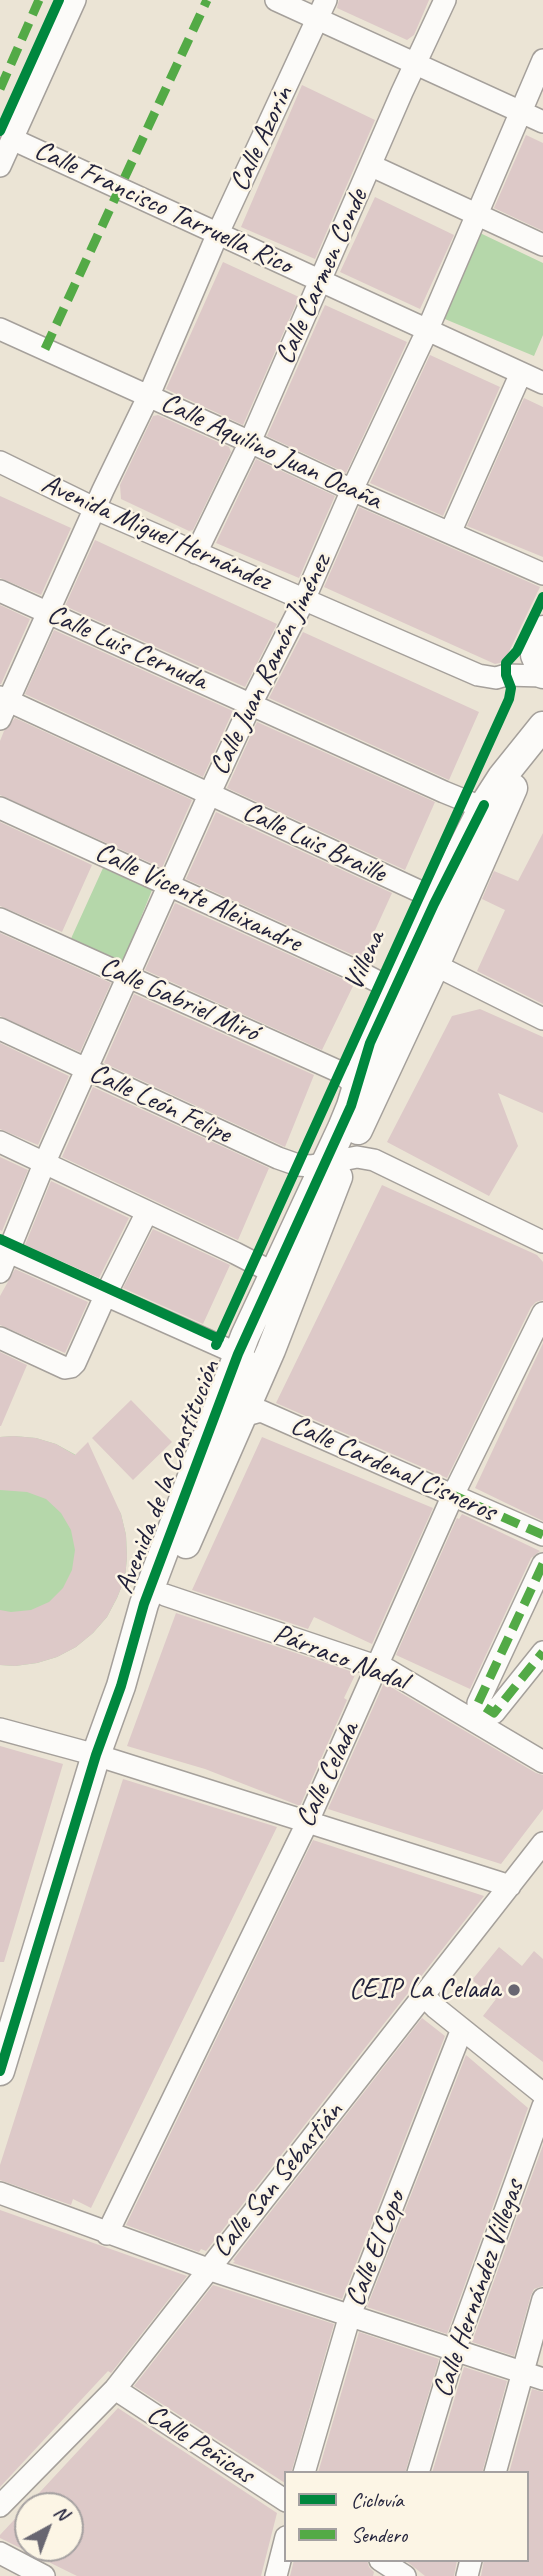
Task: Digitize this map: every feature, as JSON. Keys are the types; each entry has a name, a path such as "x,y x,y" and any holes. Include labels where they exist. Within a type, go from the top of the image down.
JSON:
{"street":[{"path":"0,166 75,0"},
{"path":"276,0 322,10 394,53 543,122"},
{"name":"Calle Carmen Conde","path":"197,554 250,442 445,0"},
{"name":"Calle Azorín","path":"3,706 149,395 218,233 322,10"},
{"name":"Calle Juan Ramón Jiménez","path":"3,1257 209,795 304,600 427,331 543,60"},
{"name":"Calle Francisco Tarruella Rico","path":"12,139 543,383"},
{"path":"372,166 543,244"},
{"name":"Calle Aquilino Juan Ocaña","path":"0,329 149,395 352,491 543,574"},
{"path":"450,533 522,373"},
{"name":"Avenida Miguel Hernández","path":"0,462 96,509 478,675 496,678 506,674 543,675"},
{"name":"Calle Luis Cernuda","path":"0,591 443,792 477,806 484,805"},
{"path":"506,674 524,659 539,636"},
{"path":"539,636 537,665 543,675"},
{"name":"Calle Luis Braille","path":"3,706 209,795 421,892 434,904"},
{"path":"121,1686 165,1595 243,1416 386,1065 435,965 514,785 543,743"},
{"name":"Avenida de la Constitución","path":"0,2071 96,1755 121,1686 144,1604 238,1354 272,1277 348,1161 351,1107 370,1043 434,904 484,805 502,777 543,743"},
{"path":"484,805 469,850 423,950 428,961 543,1019"},
{"name":"Calle Vicente Aleixandre","path":"0,808 395,989"},
{"name":"Calle Gabriel Miró","path":"0,919 340,1072 356,1086"},
{"path":"386,1065 387,1041 403,1004 402,994 395,989"},
{"name":"Calle León Felipe","path":"0,1029 278,1158 298,1165 348,1161"},
{"path":"0,1142 255,1263 266,1269 272,1277"},
{"path":"348,1161 543,1242"},
{"path":"0,1338 65,1368 71,1367 147,1212"},
{"path":"3,1257 106,1294 245,1357 251,1371 223,1441 218,1473"},
{"name":"Calle Celada","path":"107,2234 308,1821 453,1495 543,1314"},
{"name":"Calle Cardenal Cisneros","path":"243,1416 261,1411 543,1535"},
{"path":"543,1564 478,1703 494,1713 543,1652"},
{"name":"Párraco Nadal","path":"165,1595 388,1670 543,1762"},
{"path":"0,1729 96,1755 510,1886"},
{"name":"Calle San Sebastián","path":"0,2506 115,2389 543,1843"},
{"path":"424,1996 543,2094"},
{"name":"Calle El Copo","path":"304,2471 350,2315 462,2029"},
{"name":"Calle Hernández Villegas","path":"419,2471 455,2350 543,2106"},
{"path":"0,2193 208,2269 533,2376"},
{"path":"496,2471 533,2376 543,2299"},
{"name":"Calle Peñicas","path":"115,2389 284,2500"},
{"path":"276,2576 284,2545"},
{"path":"0,2553 17,2570 44,2576"}],"green space":[{"path":"480,233 543,263 543,335 534,356 440,317"},
{"path":"103,868 152,890 121,967 69,943"},
{"path":"0,1437 36,1438 56,1444 76,1455 100,1476 121,1514 127,1557 125,1578 117,1598 107,1617 93,1633 76,1647 57,1657 15,1666 0,1665"}],"building":[{"path":"339,0 429,0 414,35 407,40 337,8"},
{"path":"302,85 375,120 315,259 241,227"},
{"path":"526,135 543,143 543,231 494,208"},
{"path":"375,197 454,235 420,309 340,272"},
{"path":"223,262 299,297 243,425 166,389"},
{"path":"325,305 407,342 346,473 267,436"},
{"path":"430,355 500,387 443,516 370,483"},
{"path":"524,398 543,407 543,557 467,526"},
{"path":"158,415 229,447 231,452 193,530 189,531 121,499 120,485 153,416"},
{"path":"256,459 335,496 299,578 216,543"},
{"path":"0,496 71,528 41,595 0,578"},
{"path":"359,507 540,587 504,662 495,664 324,587"},
{"path":"95,540 277,624 245,687 65,606"},
{"path":"0,605 30,619 1,684 0,684"},
{"path":"54,630 233,711 203,777 25,694"},
{"path":"303,632 479,712 449,780 269,698"},
{"path":"15,718 192,800 162,868 0,795 0,741 4,731"},
{"path":"257,722 435,802 405,870 227,788"},
{"path":"216,812 392,893 362,959 186,879"},
{"path":"0,822 92,865 62,932 0,906"},
{"path":"543,833 543,1004 477,971 505,910 482,899 494,871 518,881"},
{"path":"175,903 354,984 322,1050 145,970"},
{"path":"0,933 111,983 80,1052 0,1016"},
{"path":"134,994 314,1075 285,1147 104,1063"},
{"path":"480,1009 543,1037 543,1113 498,1093 518,1146 489,1196 387,1142 452,1016"},
{"path":"0,1043 69,1076 38,1145 0,1129"},
{"path":"93,1087 269,1168 238,1240 62,1157"},
{"path":"0,1157 28,1170 2,1231 0,1230"},
{"path":"51,1181 129,1218 99,1278 25,1245"},
{"path":"382,1185 537,1255 543,1262 543,1300 531,1307 447,1478 276,1403"},
{"path":"153,1229 230,1265 203,1324 123,1288"},
{"path":"15,1269 88,1302 65,1353 0,1325 0,1296"},
{"path":"543,1343 543,1521 475,1488"},
{"path":"0,1352 27,1365 1,1426 0,1426"},
{"path":"131,1400 172,1442 133,1480 92,1438"},
{"path":"0,1437 36,1438 56,1444 75,1455 88,1442 121,1514 127,1557 125,1578 117,1598 107,1617 93,1633 76,1647 57,1657 15,1666 0,1665 0,1610 31,1610 49,1602 63,1588 72,1570 75,1550 71,1530 61,1513 46,1499 27,1492 0,1490"},
{"path":"262,1437 433,1508 372,1644 314,1617 308,1629 192,1590"},
{"path":"462,1514 540,1551 531,1558 470,1689 396,1655 457,1518"},
{"path":"176,1613 356,1673 344,1698 347,1700 300,1806 205,1769 127,1746"},
{"path":"384,1683 543,1775 543,1809 501,1864 328,1809"},
{"path":"0,1746 63,1764 4,1962 0,1962"},
{"path":"123,1779 277,1827 91,2208 73,2199 71,2205 0,2180 0,2165"},
{"path":"313,1840 484,1896 206,2251 201,2249 199,2252 126,2225"},
{"name":"CEIP La Celada","path":"499,1947 522,1966 534,1951 543,1959 543,2062 483,2016 496,1999 472,1980"},
{"path":"422,2018 445,2036 342,2299 233,2263 233,2260"},
{"path":"466,2055 528,2108 447,2334 367,2307"},
{"path":"543,2145 543,2286 534,2289 531,2295 514,2356 472,2342"},
{"path":"0,2210 187,2276 111,2373 108,2371 0,2487"},
{"path":"213,2285 334,2324 292,2471 284,2471 284,2482 134,2386"},
{"path":"359,2332 439,2359 406,2471 319,2471"},
{"path":"464,2367 507,2381 483,2471 433,2471"},
{"path":"532,2389 543,2392 543,2576 481,2576 484,2562 529,2562 529,2471 510,2471"},
{"path":"118,2408 277,2513 261,2576 77,2576 49,2562 84,2562 84,2492 40,2492"},
{"path":"14,2520 14,2545 0,2538 0,2535"},
{"path":"294,2562 368,2562 374,2572 373,2576 290,2576"},
{"path":"408,2562 457,2562 454,2576 425,2576"}],"marked path":[{"path":"0,89 39,0"},
{"path":"45,349 207,0"},
{"path":"453,1495 543,1535"},
{"path":"543,1564 478,1703 494,1713 543,1652"}],"cycle path":[{"path":"0,131 59,0"},
{"name":"Villena","path":"216,1345 509,699 511,688 506,675 506,663 517,651 543,597"},
{"path":"0,2071 96,1755 121,1686 144,1604 238,1354 351,1106 370,1043 434,904 484,805"},
{"path":"0,1239 219,1339"}],"place":[{"name":"CEIP La Celada","path":"514,1990"}]}
